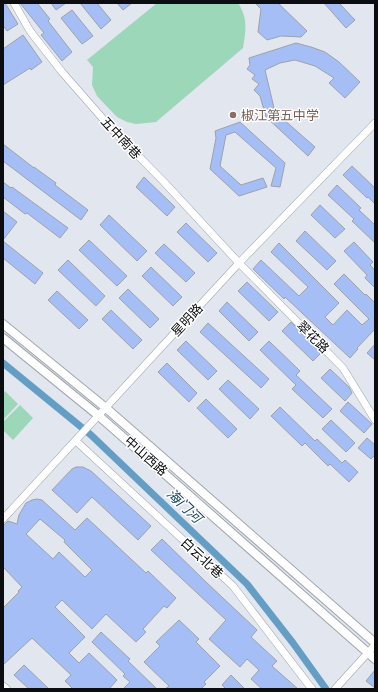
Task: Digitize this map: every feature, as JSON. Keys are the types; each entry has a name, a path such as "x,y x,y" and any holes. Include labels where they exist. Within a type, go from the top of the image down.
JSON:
{"main road":[{"name":"中山西路","path":"3,324 106,408 375,644"},
{"name":"中山西路","path":"3,338 98,418 372,656"}],"street":[{"name":"五中南巷","path":"14,3 30,31 111,128 164,182 239,263"},
{"name":"星明路","path":"3,519 98,418 239,263 375,124"},
{"name":"翠花路","path":"239,263 343,368 375,420"},
{"name":"白云北巷","path":"76,441 233,586 312,689"},
{"path":"337,686 372,656 375,644"},
{"path":"3,686 7,689"}],"green space":[{"path":"157,3 238,3 245,19 243,48 156,122 136,124 127,122 117,117 97,96 92,85 93,67 87,60"},
{"path":"5,391 18,404 3,420 3,393"},
{"path":"20,405 33,418 13,440 3,430 3,422"}],"building":[{"path":"3,3 5,3 18,24 7,31 3,25"},
{"path":"20,3 37,3 50,19 48,21 72,52 62,61 41,35 44,33"},
{"path":"51,3 66,3 56,10"},
{"path":"80,3 97,3 111,20 101,29"},
{"path":"117,3 132,3 123,10"},
{"path":"255,3 278,3 307,31 301,37 281,36 267,40 258,32 261,9"},
{"path":"324,3 339,3 355,20 346,28"},
{"path":"72,10 93,36 82,44 61,18"},
{"path":"23,35 42,62 31,70 30,68 3,85 3,49"},
{"path":"296,43 325,52 339,62 360,82 345,98 329,83 334,78 315,66 295,60 280,63 265,70 275,112 315,147 308,156 266,117 260,96 254,90 259,84 252,79 255,75 247,69 250,65 249,58"},
{"path":"240,122 285,163 280,187 271,186 276,168 235,132 226,135 220,166 241,185 263,178 267,187 239,196 210,169 216,138 215,131"},
{"path":"3,144 56,183 55,185 88,210 81,220 3,161"},
{"path":"352,166 375,188 375,204 343,175"},
{"path":"144,177 175,207 167,216 136,187"},
{"path":"3,182 68,228 60,238 3,197"},
{"path":"337,185 361,208 359,210 375,225 375,243 352,221 354,219 328,195"},
{"path":"320,205 345,229 335,238 311,215"},
{"path":"3,211 17,222 3,240"},
{"path":"109,215 147,251 137,261 100,225"},
{"path":"186,223 217,253 208,262 177,232"},
{"path":"305,231 336,261 327,270 296,241"},
{"path":"89,240 127,276 117,286 79,250"},
{"path":"3,241 43,273 35,284 3,258"},
{"path":"354,242 373,262 370,265 375,270 375,288 365,278 367,275 344,251"},
{"path":"279,243 339,303 325,317 333,325 347,310 362,325 369,319 334,284 344,274 375,303 375,329 357,348 358,349 350,358 253,269 261,260 299,296 308,287 271,252"},
{"path":"164,244 195,273 186,282 155,253"},
{"path":"68,260 105,296 96,306 58,270"},
{"path":"151,267 182,297 173,306 142,276"},
{"path":"247,282 278,312 269,321 238,291"},
{"path":"128,289 159,319 150,328 119,298"},
{"path":"57,291 88,320 79,329 48,300"},
{"path":"227,302 258,332 249,341 219,311"},
{"path":"111,310 142,340 133,349 102,319"},
{"path":"291,322 321,353 313,361 282,331"},
{"path":"208,323 269,379 261,388 200,332"},
{"path":"186,341 217,371 208,380 177,350"},
{"path":"269,341 300,371 296,375 332,409 323,418 292,389 296,385 260,350"},
{"path":"375,344 375,360 367,353"},
{"path":"167,363 197,393 189,402 158,372"},
{"path":"330,369 349,387 352,393 345,401 321,378"},
{"path":"228,380 259,409 250,419 219,389"},
{"path":"206,399 237,429 228,438 197,408"},
{"path":"348,402 372,424 364,433 340,411"},
{"path":"280,407 315,441 317,439 342,463 345,460 358,472 349,482 330,464 328,466 305,443 302,446 271,416"},
{"path":"331,420 355,443 346,452 322,429"},
{"path":"367,438 375,445 375,455 371,459 358,448"},
{"path":"76,467 83,467 91,471 151,526 138,540 92,497 77,513 52,490 72,469"},
{"path":"32,500 42,500 75,530 87,518 146,573 148,571 176,598 167,608 164,606 143,629 146,632 136,642 106,614 92,629 62,600 55,607 85,637 69,653 79,663 89,653 117,680 109,689 73,689 65,681 71,675 32,638 3,665 3,608 22,587 3,567 3,526 8,521 17,524 19,515 26,503","holes":["40,519 65,540 64,542 92,570 85,577 59,552 53,559 26,534"]},
{"path":"162,539 257,630 251,637 277,661 272,666 298,689 262,689 251,679 259,670 247,659 240,667 209,639 226,620 151,550"},
{"path":"179,620 199,639 196,642 220,666 204,682 206,684 201,689 165,689 169,686 144,662 160,646 156,642"},
{"path":"101,632 130,659 128,661 157,689 123,689 130,682 123,676 125,674 92,642"},
{"path":"24,665 49,689 29,689 14,675"},
{"path":"375,670 375,688 366,681"},
{"path":"231,675 245,689 226,689 222,685"}],"waterway":[{"name":"海门河","path":"3,363 91,435 247,584 293,643 326,689"}],"place":[{"name":"椒江第五中学","path":"233,115"}]}
